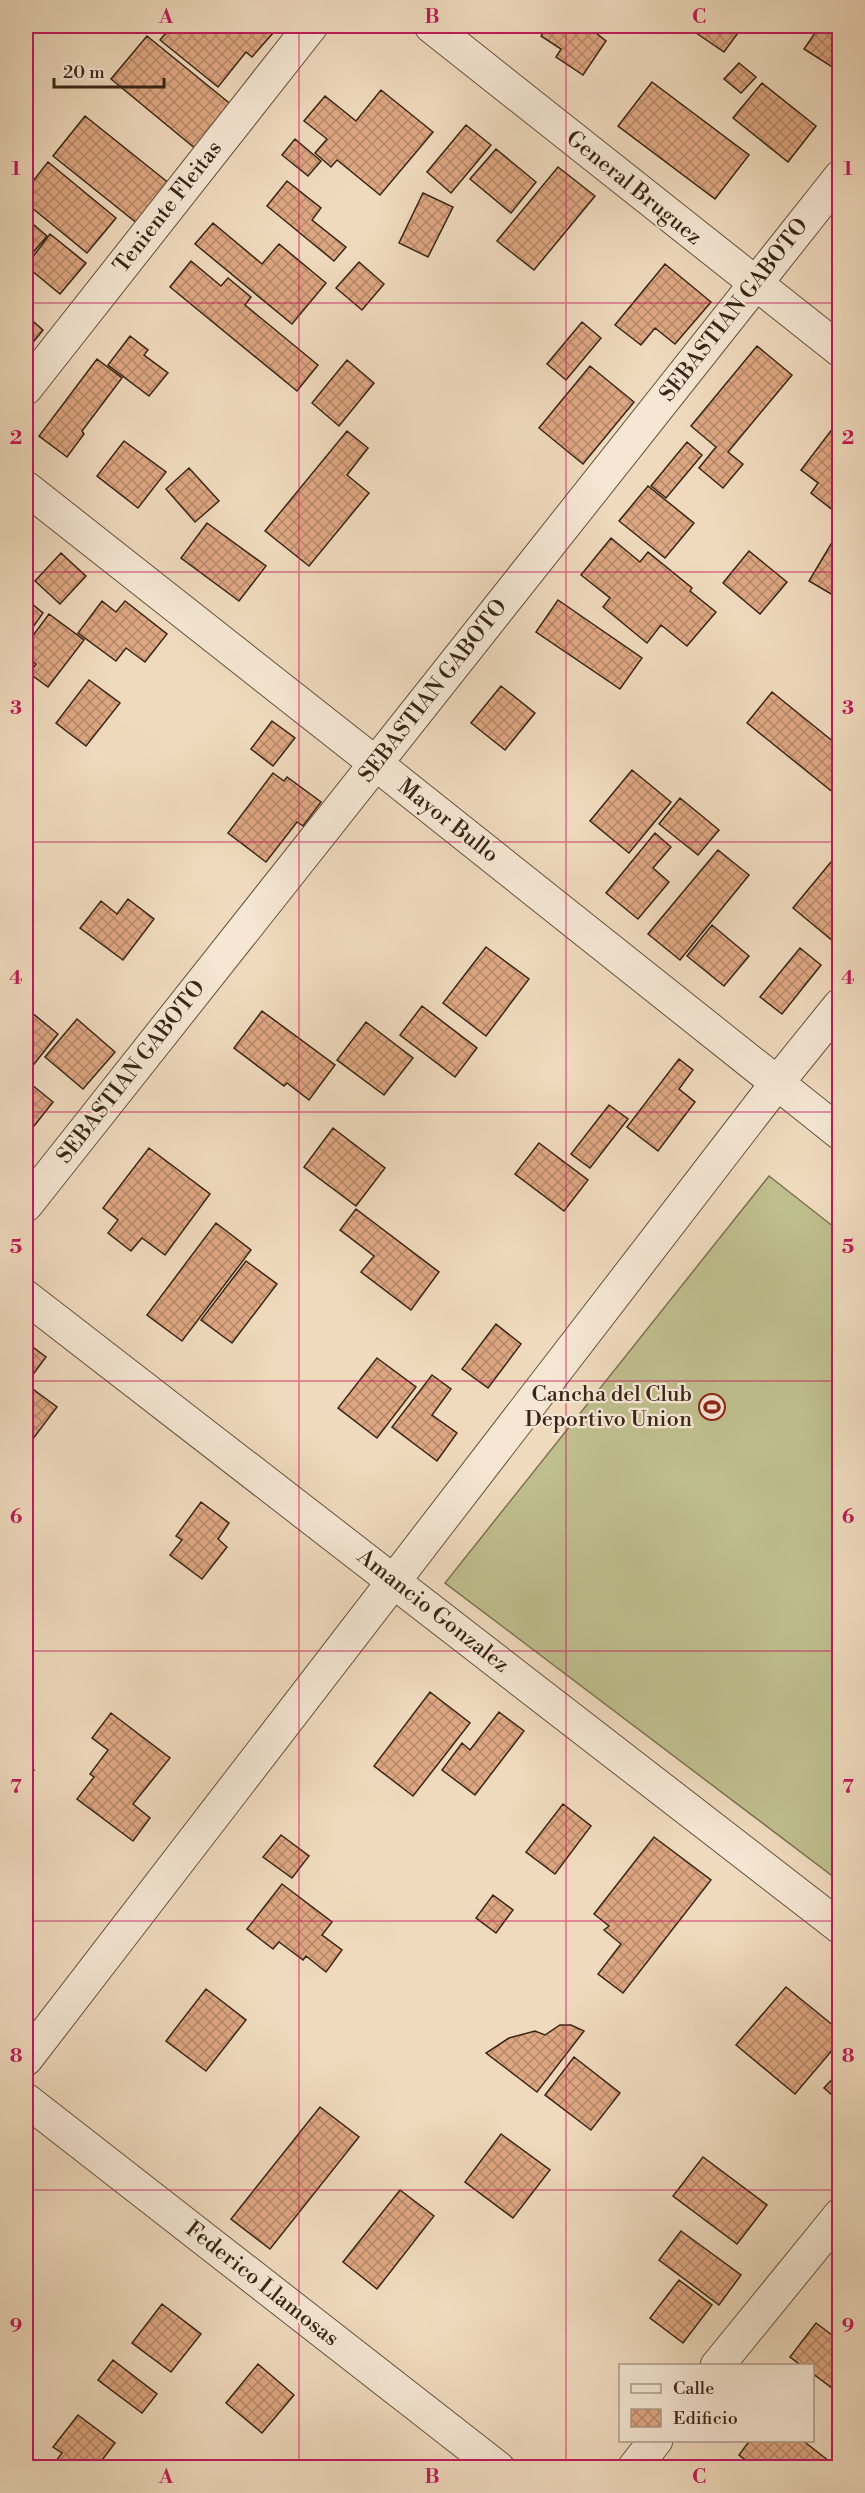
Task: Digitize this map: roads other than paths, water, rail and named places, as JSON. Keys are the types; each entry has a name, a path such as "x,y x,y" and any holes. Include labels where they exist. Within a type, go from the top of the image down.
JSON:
{"street":[{"name":"Teniente Fleitas","path":"26,388 311,26"},
{"name":"General Bruguez","path":"430,26 840,350"},
{"name":"SEBASTIAN GABOTO","path":"26,1205 840,177"},
{"name":"Mayor Bullo","path":"26,488 840,1133"},
{"path":"26,2059 777,1083 840,1005"},
{"name":"Amancio Gonzalez","path":"26,1297 840,1927"},
{"name":"Federico Llamosas","path":"26,2100 498,2468"},
{"path":"719,2364 840,2215"},
{"path":"634,2468 654,2442"}],"place":[{"name":"Cancha del Club Deportivo Union","path":"712,1407"}]}
